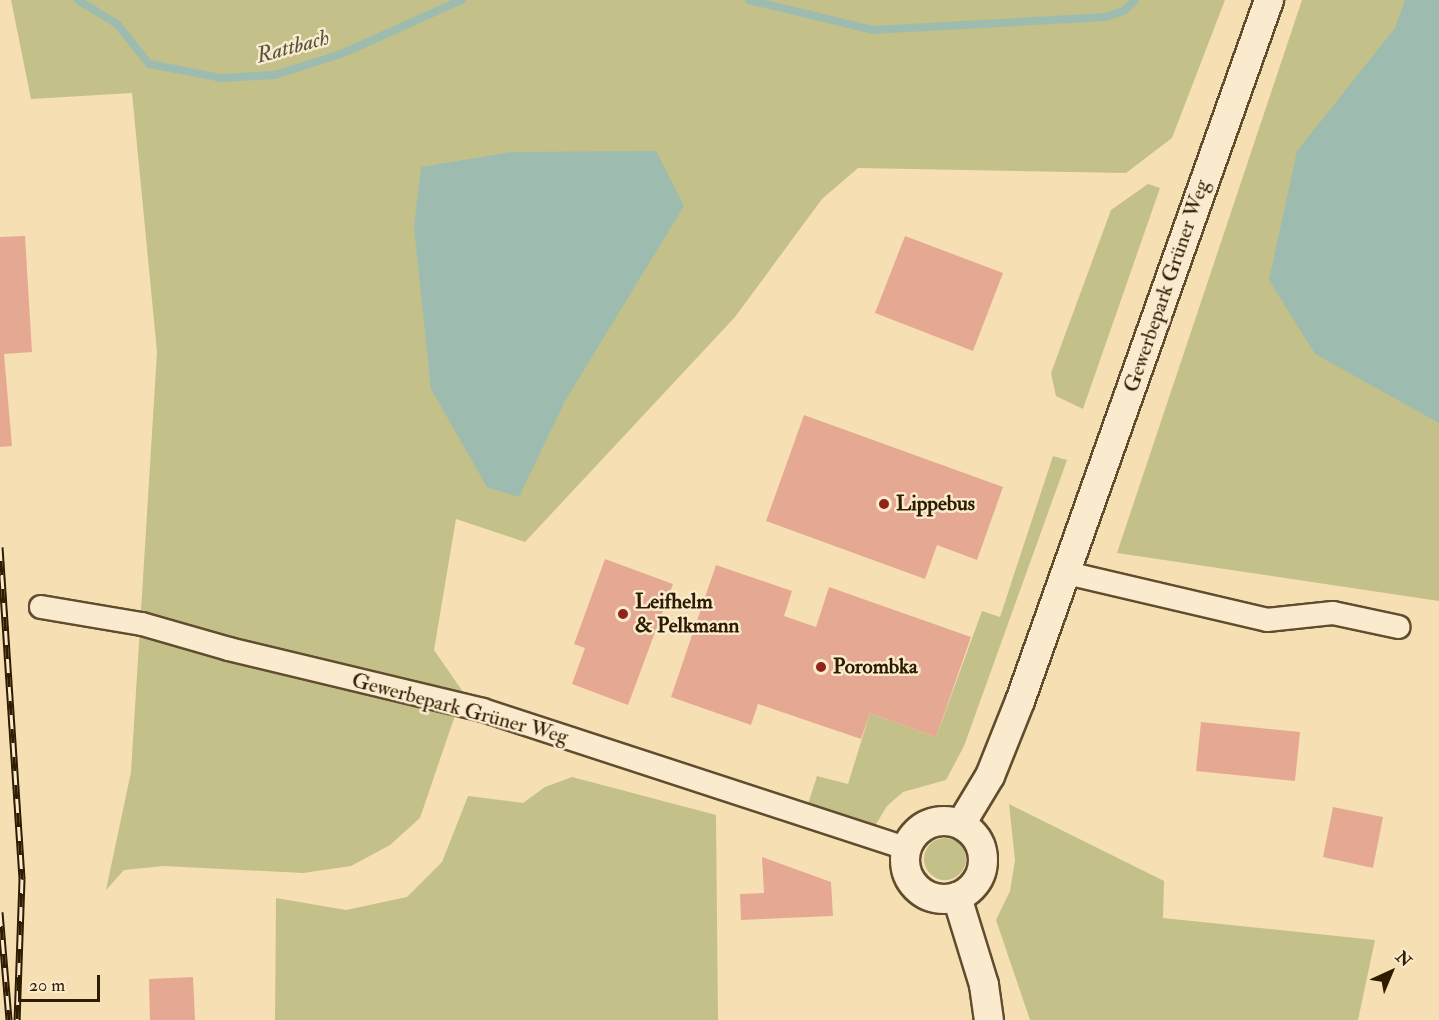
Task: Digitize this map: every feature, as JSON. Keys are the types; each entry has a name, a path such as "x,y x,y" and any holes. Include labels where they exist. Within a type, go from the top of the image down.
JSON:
{"street":[{"name":"Gewerbepark Grüner Weg","path":"961,824 990,776 1067,573 1269,0"},
{"path":"1067,573 1268,620 1333,613 1399,627"},
{"name":"Gewerbepark Grüner Weg","path":"41,607 142,624 229,649 483,710 906,848"},
{"path":"944,820 961,824 975,835 983,853 982,871 972,887 957,897 940,899 917,888 905,865 906,848 914,833 928,824 944,820"},
{"path":"957,897 984,986 989,1020"}],"shaded area":[{"path":"11,0 1225,0 1172,138 1126,173 858,168 822,199 735,317 525,542 456,519 434,650 463,692 420,818 390,845 351,866 303,873 164,866 124,870 106,890 131,772 157,352 132,93 31,99"},
{"path":"1302,0 1439,0 1439,601 1117,553"},
{"path":"1405,0 1439,0 1439,423 1315,354 1269,280 1297,151 1395,28"},
{"path":"656,151 684,206 565,401 519,497 487,487 431,389 414,227 421,167 512,152"},
{"path":"1148,184 1160,188 1083,409 1056,396 1051,373 1111,210"},
{"path":"1053,456 1067,460 964,746 946,780 903,792 887,806 873,829 808,804 817,776 848,784 870,713 936,737 982,611 1000,617"},
{"path":"572,777 716,815 718,1020 275,1020 276,898 346,910 407,897 442,862 468,796 523,803 545,787"},
{"path":"1009,804 1164,881 1163,918 1375,940 1358,1020 1030,1020 996,920 1010,891 1015,860"},
{"path":"945,838 960,844 966,859 960,874 945,880 930,874 924,859 930,844"}],"building":[{"path":"25,236 32,352 4,354 12,446 0,447 0,237"},
{"path":"905,236 1003,273 973,351 875,313"},
{"name":"Lippebus","path":"804,415 1003,487 977,560 937,545 925,579 766,521"},
{"name":"Leifhelm & Pelkmann","path":"605,559 673,584 628,705 572,684 585,648 574,644"},
{"name":"Porombka","path":"716,565 792,591 784,616 816,627 829,587 971,637 936,737 870,713 861,739 758,704 751,725 671,697"},
{"path":"1201,722 1300,732 1295,781 1196,771"},
{"path":"1333,807 1383,817 1373,868 1323,857"},
{"path":"762,857 831,882 833,916 741,920 740,894 764,893"},
{"path":"193,977 195,1020 150,1020 149,979"}],"waterway":[{"name":"Rattbach","path":"78,0 117,24 149,64 221,78 275,75 341,54 462,0"},
{"name":"Rattbach","path":"749,0 873,30 1106,17 1125,10 1135,0"}],"railway":[{"path":"0,547 22,879 17,1020"},
{"path":"0,912 9,1020"}],"place":[{"name":"Lippebus","path":"884,504"},
{"name":"Leifhelm & Pelkmann","path":"623,614"},
{"name":"Porombka","path":"821,667"}]}
